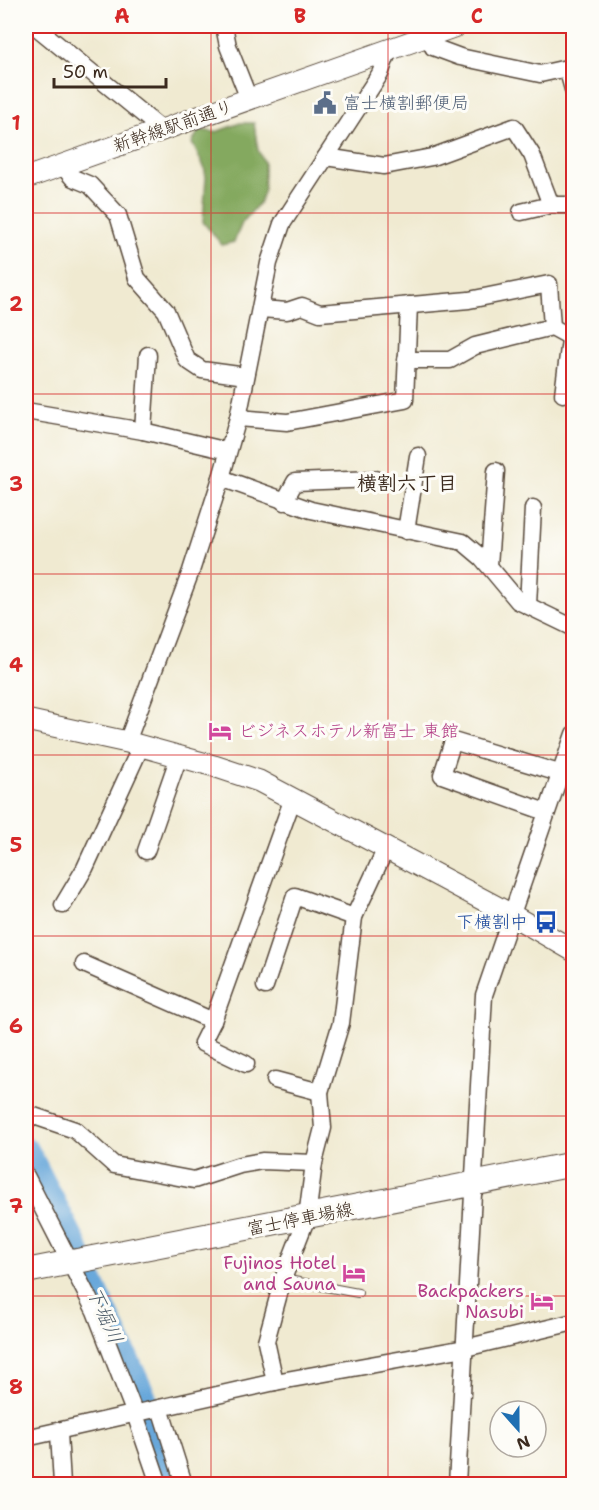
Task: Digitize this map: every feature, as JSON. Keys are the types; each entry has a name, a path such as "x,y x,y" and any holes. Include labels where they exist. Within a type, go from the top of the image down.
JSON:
{"main road":[{"name":"富士停車場線","path":"26,1271 573,1164"}],"street":[{"path":"35,26 161,129"},
{"path":"224,26 228,46 249,99"},
{"name":"新幹線駅前通り","path":"27,177 389,49 418,34 456,26"},
{"path":"418,34 433,47 460,57 540,74 570,65 573,93"},
{"path":"63,905 85,868 134,744 221,478 238,418 269,263 282,224 380,74 389,49"},
{"path":"326,157 384,166 432,157 514,127 532,154 551,205"},
{"path":"62,165 74,178 90,185 118,215 137,278 166,310 188,360 202,370 246,376"},
{"path":"521,212 551,205 573,205"},
{"path":"261,309 287,311 302,306 320,312 469,300 549,284 552,327"},
{"path":"238,418 287,422 405,400 409,305"},
{"path":"406,360 450,360 475,346 552,327 572,339 563,394"},
{"path":"143,431 148,355"},
{"path":"26,411 143,431 228,451"},
{"path":"406,531 418,456"},
{"path":"489,565 496,471"},
{"path":"221,478 284,502 463,542 489,565 518,601 573,628"},
{"path":"284,502 295,482 376,479"},
{"path":"528,606 533,508"},
{"path":"26,720 134,744 259,781 510,914 573,951"},
{"path":"457,1485 484,995 573,735"},
{"path":"546,812 442,775 453,741 559,774"},
{"path":"147,851 179,756"},
{"path":"246,1064 202,1043 213,1021 293,798"},
{"path":"275,1382 266,1341 283,1279 307,1217 314,1163 323,1128 320,1092 341,1023 354,917 386,848"},
{"path":"265,986 295,896 354,917"},
{"path":"84,964 213,1021"},
{"path":"275,1080 320,1092"},
{"path":"26,1122 34,1116 75,1130 114,1165 194,1180 240,1165 262,1161 314,1163"},
{"path":"26,1176 95,1311 135,1414 159,1485"},
{"path":"26,1438 59,1433 275,1382 465,1348 573,1322"},
{"path":"160,1408 184,1485"},
{"path":"59,1433 62,1485"}],"lane":[{"path":"283,1279 358,1293"}],"green space":[{"path":"240,123 254,123 258,150 264,162 264,190 260,202 242,223 234,242 222,245 203,222 206,177 204,167 192,143 199,130 216,132"}],"waterway":[{"name":"下堀川","path":"26,1151 70,1237 147,1406 171,1484"}],"place":[{"name":"富士横割郵便局","path":"325,103"},
{"name":"ビジネスホテル新富士 東館","path":"220,731"},
{"name":"下横割中","path":"546,922"},
{"name":"Fujinos Hotel and Sauna","path":"354,1273"},
{"name":"Backpackers Nasubi","path":"542,1301"}],"district":[{"name":"横割六丁目","path":"407,483"}]}
